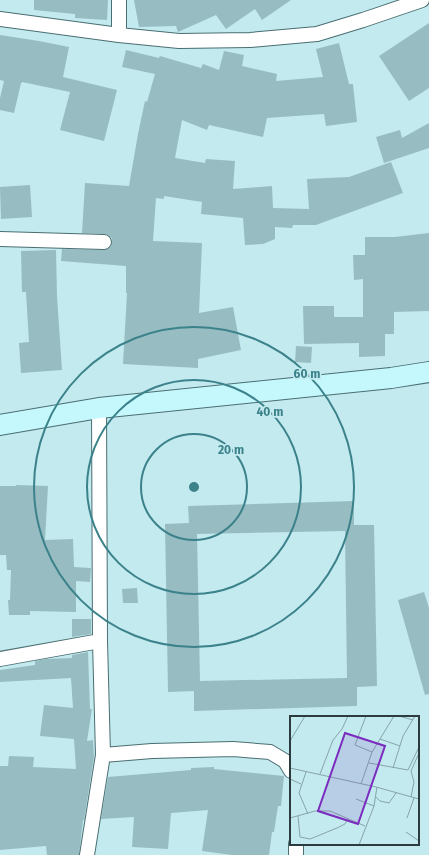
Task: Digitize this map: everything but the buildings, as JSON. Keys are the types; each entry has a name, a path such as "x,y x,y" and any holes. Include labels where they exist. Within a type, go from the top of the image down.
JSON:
{"main road":[{"path":"0,425 99,408 429,372"}],"street":[{"path":"119,35 120,0"},
{"path":"0,19 119,35 179,41 250,40 316,34 422,0"},
{"path":"0,239 104,242"},
{"path":"87,855 103,755 100,641 99,408"},
{"path":"0,659 100,641"},
{"path":"103,755 152,751 233,749 270,752 286,761 290,769"}]}
